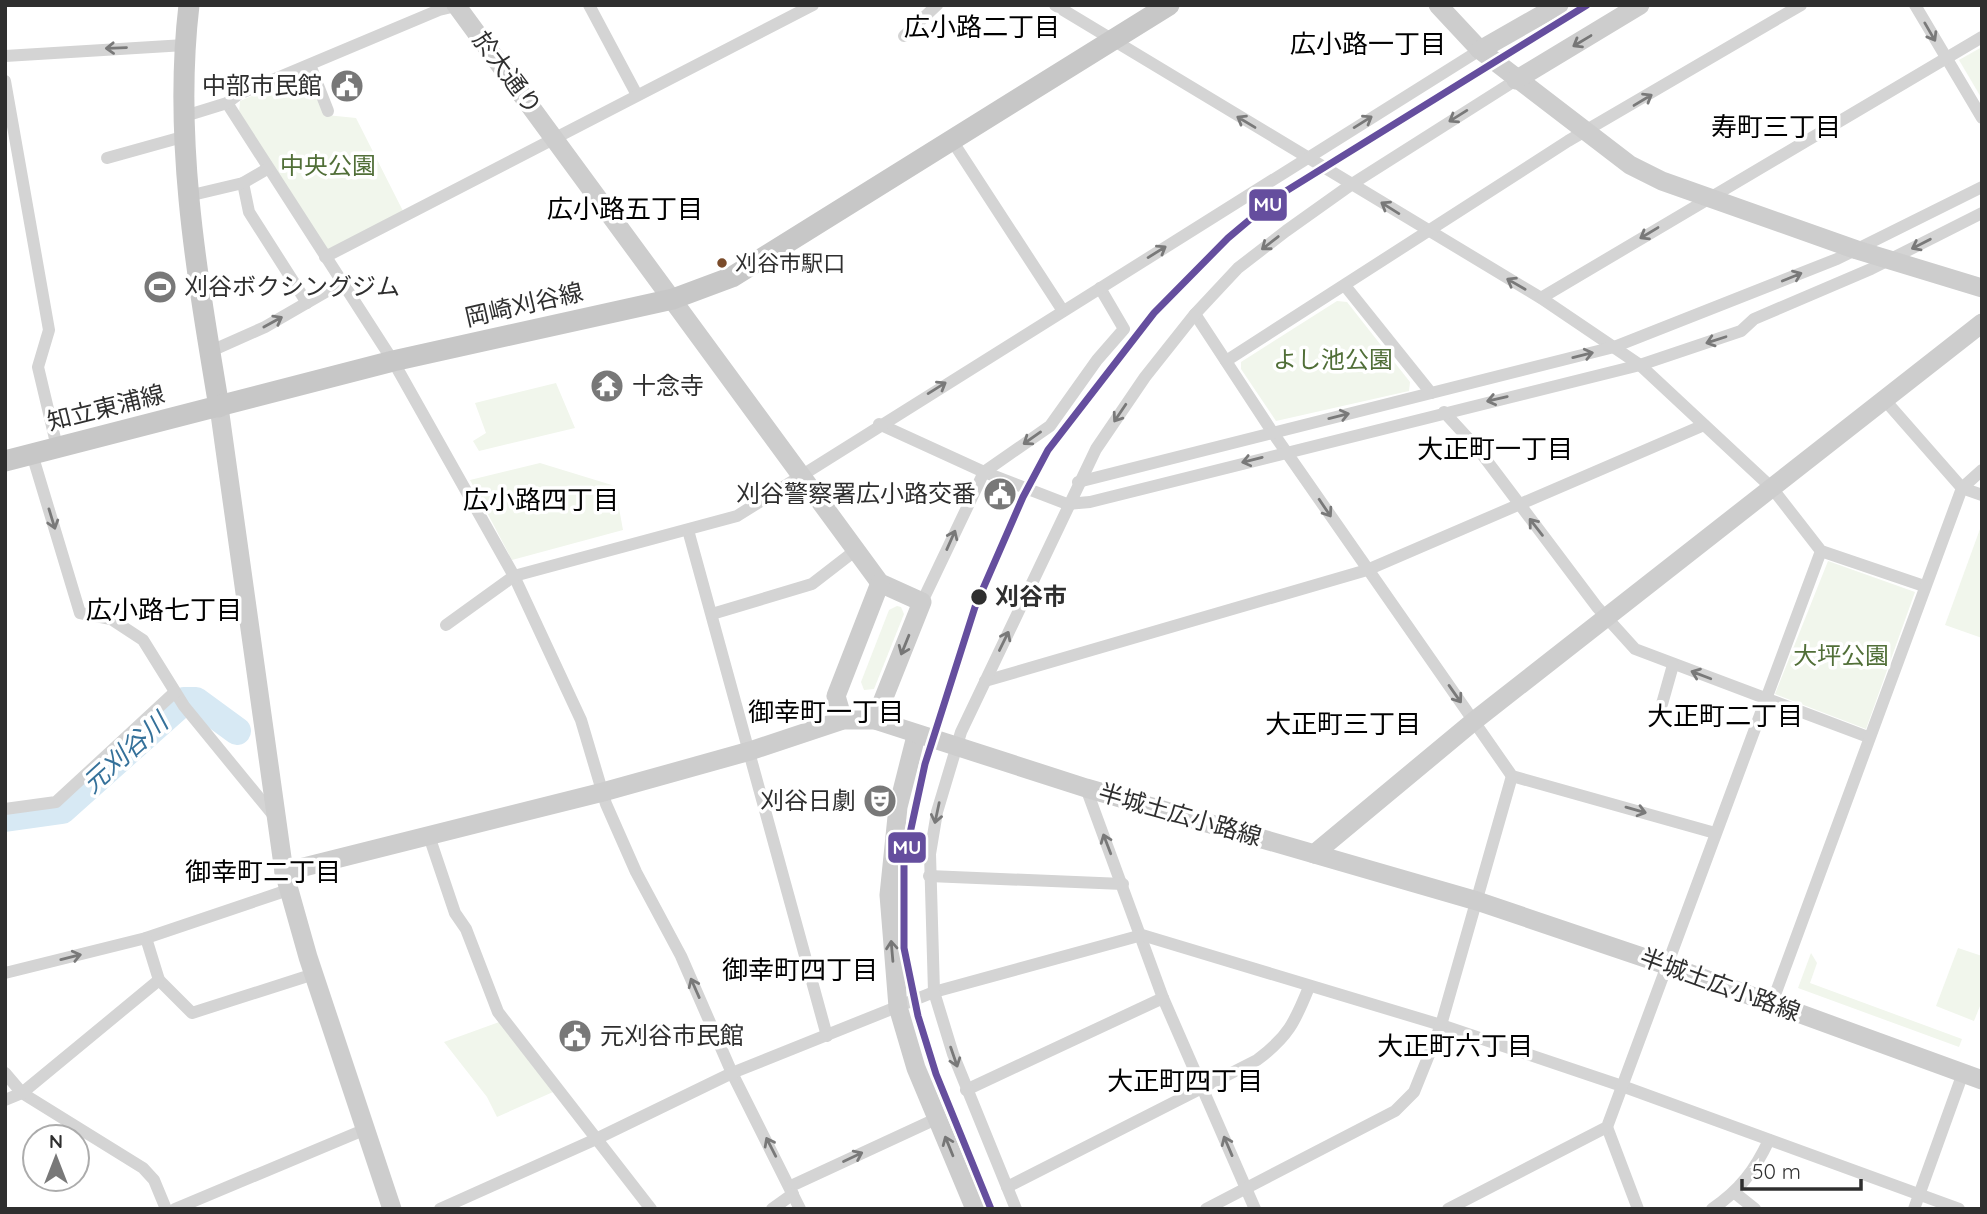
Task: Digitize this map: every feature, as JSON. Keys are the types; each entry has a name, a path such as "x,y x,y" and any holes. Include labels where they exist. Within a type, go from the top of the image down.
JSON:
{"main road":[{"path":"190,5 185,45 188,196 219,407"},
{"name":"岡崎刈谷線","path":"219,407 393,361 673,299 732,277 1169,5"},
{"name":"知立東浦線","path":"5,461 219,407"}],"street":[{"path":"589,5 637,95"},
{"path":"326,257 557,140 637,95 813,5"},
{"path":"904,36 937,5"},
{"path":"1055,5 1304,158 1541,298 1615,347 1640,365 1772,488 1821,551 1924,586"},
{"path":"1438,5 1479,50 1583,133 1630,165 1708,197 1857,250 1982,288"},
{"path":"446,625 514,576 737,516 1304,158 1479,50 1559,5"},
{"path":"1016,1209 966,1090 934,992 929,876 937,812 955,747 1078,482 1096,449 1145,377 1195,314 1238,268 1352,184 1640,5"},
{"path":"1226,361 1346,287 1583,133 1801,5"},
{"path":"1915,5 1982,118"},
{"path":"107,158 186,126 239,94 439,10 458,6"},
{"name":"於大通り","path":"458,6 673,299"},
{"path":"1541,298 1982,37"},
{"path":"5,56 185,45"},
{"path":"310,65 328,111"},
{"path":"5,81 49,330 38,367 57,447"},
{"path":"227,103 393,361 514,576 580,720 603,792 636,872 681,956 732,1073 800,1209"},
{"path":"951,139 1063,311"},
{"path":"188,196 243,183 267,169"},
{"path":"243,183 249,212 307,303"},
{"path":"1078,482 1615,347 1857,250 1982,187"},
{"path":"879,424 984,472 1067,504 1090,502 1640,365 1741,331 1754,319 1890,259 1982,213"},
{"path":"211,351 265,327 341,283"},
{"path":"1346,287 1431,393"},
{"path":"5,973 146,938 286,881 429,836 750,751 843,720 875,720 922,602 984,472 1050,426 1097,360 1124,329 1100,288"},
{"path":"673,299 800,477 880,583 922,602"},
{"path":"1195,314 1367,570 1513,776 1715,833"},
{"path":"1314,854 1474,721 1982,323"},
{"path":"1883,398 1962,488 1982,495"},
{"path":"219,407 274,816 286,881 392,1209"},
{"path":"1444,412 1478,449 1606,618 1635,649 1868,737"},
{"path":"985,681 1367,570 1704,425"},
{"path":"32,454 80,613 110,619 144,640 179,698 274,816"},
{"path":"1772,1003 1962,488 1982,470"},
{"path":"688,530 729,687 750,751 827,1035"},
{"path":"712,614 812,584 856,550"},
{"path":"1638,1209 1607,1127 1821,551"},
{"path":"843,720 836,696 880,583"},
{"path":"1662,704 1673,665"},
{"path":"5,809 57,802 179,698"},
{"name":"半城土広小路線","path":"875,720 916,736 1086,788 1477,901 1668,966 1972,1076"},
{"path":"916,736 898,807 888,895 898,1007 916,1068 975,1209"},
{"path":"1206,1209 1395,1111 1414,1092 1441,1025 1513,776"},
{"path":"1086,788 1163,998 1255,1209"},
{"path":"429,836 455,913 467,929 498,1013 546,1071 594,1140 651,1209"},
{"path":"929,876 1123,884"},
{"path":"440,1209 594,1140 732,1073 934,992 1142,935 1441,1025 1622,1086 1959,1209"},
{"path":"146,938 159,980 192,1013 314,974"},
{"path":"5,1100 22,1093 159,980"},
{"path":"1007,1187 1257,1060 1279,1044 1293,1027 1309,987"},
{"path":"966,1090 1163,998"},
{"path":"5,1073 22,1093 144,1168 154,1180 166,1209"},
{"path":"1914,1209 1972,1076"},
{"path":"772,1209 792,1190 938,1118"},
{"path":"1448,1209 1607,1127"},
{"path":"176,1209 366,1129"},
{"path":"1712,1209 1735,1193 1757,1165 1769,1140"},
{"path":"1735,1193 1755,1209"}],"green space":[{"path":"1982,47 1982,99 1959,60"},
{"name":"中央公園","path":"306,73 326,115 356,118 403,211 327,251 239,113 240,101"},
{"name":"よし池公園","path":"1337,301 1347,302 1410,382 1409,391 1276,421 1241,369 1241,362"},
{"path":"556,383 575,428 479,451 473,441 486,433 475,403"},
{"path":"540,463 615,486 623,530 512,560 470,480"},
{"path":"1982,529 1982,638 1945,625"},
{"name":"大坪公園","path":"1828,561 1915,592 1866,729 1775,694"},
{"path":"901,607 904,614 874,689 864,690 861,682 889,610"},
{"path":"1958,948 1982,956 1982,1001 1974,1021 1936,1006"},
{"path":"1811,953 1817,963 1810,983 1962,1039 1959,1047 1798,988"},
{"path":"502,1021 553,1092 497,1117 487,1097 444,1042"}],"waterway":[{"name":"元刈谷川","path":"5,818 62,810 184,701 196,701 237,731"}],"transit line":[{"name":"MU","path":"991,1209 936,1074 918,1016 904,948 904,861 925,764 975,607 1023,497 1048,450 1154,313 1228,238 1278,196 1587,5"}],"place":[{"name":"中部市民館","path":"347,86"},
{"name":"刈谷市駅口","path":"722,263"},
{"name":"刈谷ボクシングジム","path":"160,287"},
{"name":"十念寺","path":"607,386"},
{"name":"刈谷警察署広小路交番","path":"1000,494"},
{"name":"刈谷市","path":"979,597"},
{"name":"刈谷日劇","path":"880,801"},
{"name":"元刈谷市民館","path":"575,1036"}],"district":[{"name":"広小路二丁目","path":"982,27"},
{"name":"広小路一丁目","path":"1368,44"},
{"name":"寿町三丁目","path":"1776,127"},
{"name":"広小路五丁目","path":"625,209"},
{"name":"大正町一丁目","path":"1495,449"},
{"name":"広小路四丁目","path":"541,500"},
{"name":"広小路七丁目","path":"164,610"},
{"name":"御幸町一丁目","path":"826,712"},
{"name":"大正町二丁目","path":"1725,716"},
{"name":"大正町三丁目","path":"1343,724"},
{"name":"御幸町二丁目","path":"263,872"},
{"name":"御幸町四丁目","path":"800,970"},
{"name":"大正町六丁目","path":"1455,1046"},
{"name":"大正町四丁目","path":"1185,1081"}]}
